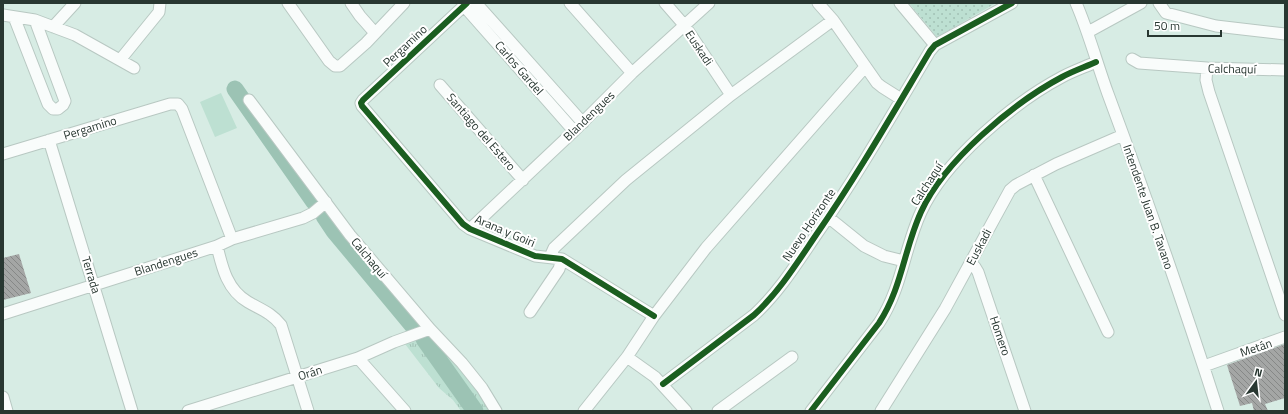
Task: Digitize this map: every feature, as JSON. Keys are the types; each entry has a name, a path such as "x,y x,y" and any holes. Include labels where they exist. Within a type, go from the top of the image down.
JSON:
{"street":[{"path":"53,27 75,3"},
{"path":"120,60 160,12 160,3"},
{"path":"288,3 329,61 335,66 340,66 404,3"},
{"path":"351,3 375,33"},
{"name":"Carlos Gardel","path":"476,3 579,127"},
{"path":"570,3 632,73"},
{"name":"Euskadi","path":"665,3 685,26 731,95"},
{"name":"Blandengues","path":"470,229 579,127 632,73 709,3"},
{"path":"818,3 833,20 865,66 882,87 901,99"},
{"path":"900,3 935,45 1012,3"},
{"name":"Intendente Juan B. Tavano","path":"1076,3 1088,32 1096,62 1204,366 1218,411"},
{"path":"1088,32 1140,3"},
{"path":"1160,3 1166,13 1216,26 1285,34"},
{"name":"Carlos Gardel","path":"466,4 579,127"},
{"name":"Pergamino","path":"362,106 361,103 363,100 466,4"},
{"path":"9,16 48,104 53,109 58,110 65,101 34,20"},
{"path":"9,16 34,20 75,34 134,68"},
{"path":"550,257 554,248 626,180 731,95 833,20"},
{"name":"Nuevo Horizonte","path":"663,384 765,305 789,275 828,217 867,157 935,45"},
{"name":"Calchaquí","path":"1132,59 1139,63 1207,68 1285,70"},
{"name":"Calchaquí","path":"811,411 889,308 921,212 928,198 949,168 994,124 1021,103 1062,76 1096,62"},
{"path":"584,411 627,357 654,316 706,248 865,66"},
{"path":"1207,68 1206,80 1209,92 1285,315"},
{"name":"Santiago del Estero","path":"440,85 523,180"},
{"name":"Calchaquí","path":"249,100 350,235 430,329 462,363 482,388 496,411"},
{"name":"Pergamino","path":"3,154 170,104 178,104 182,109 232,239"},
{"name":"Arana y Goiri","path":"362,106 463,224 470,229 535,256 562,259 654,316"},
{"name":"Euskadi","path":"881,411 945,309 1010,190 1034,175 1123,135"},
{"name":"Terrada","path":"49,140 132,411"},
{"path":"1034,175 1108,332"},
{"name":"Blandengues","path":"3,314 217,246 232,239 303,218 313,213 326,202"},
{"path":"828,217 864,246 884,256 904,261"},
{"path":"217,246 223,268 234,291 246,301 271,314 281,325 308,411"},
{"path":"530,312 558,269 562,259"},
{"name":"Homero","path":"970,264 975,267 978,272 1025,411"},
{"name":"Orán","path":"188,411 358,358 394,342 430,329"},
{"name":"Metán","path":"1204,366 1285,337"},
{"path":"627,357 663,384 686,411"},
{"path":"718,411 792,357"},
{"path":"358,358 405,411"},
{"path":"3,397 7,411"}],"green space":[{"path":"909,3 996,3 937,37"},
{"path":"221,93 237,128 215,137 200,102"},
{"path":"426,336 433,340 480,392 491,411 461,411 453,400 439,388 405,344"},
{"path":"442,353 467,384 452,397 426,365"}],"building":[{"path":"19,254 31,293 3,300 3,258"},
{"path":"1285,344 1285,398 1265,404 1268,411 1254,411 1252,403 1240,406 1227,365"}],"waterway":[{"path":"235,89 314,202"},
{"path":"324,216 334,231 413,326"},
{"path":"424,339 475,411"}],"cycle path":[{"path":"467,3 363,100 361,103 362,106 463,224 470,229 535,256 562,259 654,316"},
{"path":"663,384 754,315 772,297 802,256 846,190 935,45 1012,3"},
{"path":"811,411 879,323 887,310 898,282 910,240 921,212 946,173 982,135 1023,102 1062,77 1096,62"}]}
